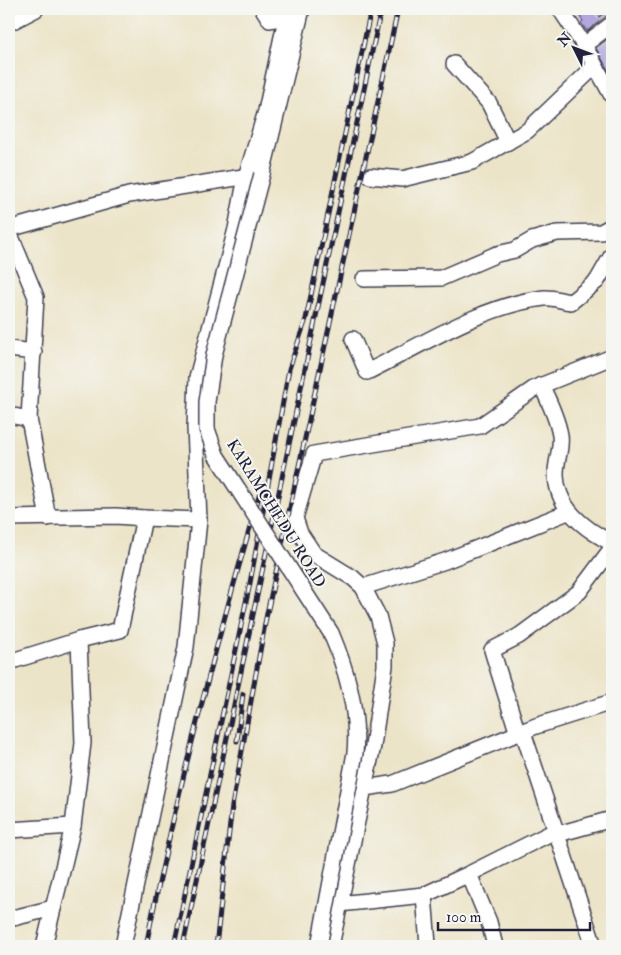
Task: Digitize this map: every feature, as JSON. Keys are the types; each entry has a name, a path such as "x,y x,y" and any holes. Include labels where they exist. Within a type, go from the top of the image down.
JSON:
{"street":[{"path":"9,24 36,9"},
{"path":"263,9 270,20 287,13"},
{"name":"KARAMCHEDU ROAD","path":"302,9 262,174 214,356 207,402 207,429 216,455 332,633 355,712 357,733 355,753 319,946"},
{"path":"560,9 584,45 612,96"},
{"path":"123,946 186,647 199,520 196,427 198,378 236,229 246,177 266,111 287,13"},
{"path":"584,45 612,24"},
{"path":"454,64 489,103 508,142"},
{"path":"370,176 402,179 472,162 528,131 595,66"},
{"path":"9,228 129,195 262,174"},
{"path":"364,278 441,278 497,254 515,250 532,240 557,233 607,229 612,248"},
{"path":"9,232 36,297 29,419 48,518"},
{"path":"353,339 367,372 472,318 513,305 546,298 570,302 597,281 612,256"},
{"path":"9,349 34,352"},
{"path":"331,946 373,746 384,675 386,643 378,616 363,587 353,578 314,554 300,533 295,518 314,454 480,426 541,385 612,357"},
{"path":"541,385 553,410 560,436 561,450 556,472 560,496 568,512 610,540 579,592 519,636 492,650 520,733 557,832 594,946"},
{"path":"9,415 29,419"},
{"path":"363,587 445,561 568,512"},
{"path":"9,518 116,516 199,520"},
{"path":"9,662 79,640 120,630 144,518"},
{"path":"44,946 73,826 83,743 79,640"},
{"path":"364,788 392,784 520,733 612,702"},
{"path":"339,904 424,895 557,832 612,819"},
{"path":"9,830 73,826"},
{"path":"468,874 488,922 495,946"},
{"path":"424,895 428,945 425,946"},
{"path":"9,919 52,908"}],"building":[{"path":"575,9 594,9 599,17 609,9 612,9 612,15 606,16 587,31"},
{"path":"612,36 612,77 596,48"}],"railway":[{"path":"174,946 250,583 289,369 306,319 371,9"},
{"path":"183,946 381,9"},
{"path":"216,946 232,806 266,618 398,9"},
{"path":"146,946 170,832 198,719 260,493"},
{"path":"237,741 243,694"}]}
